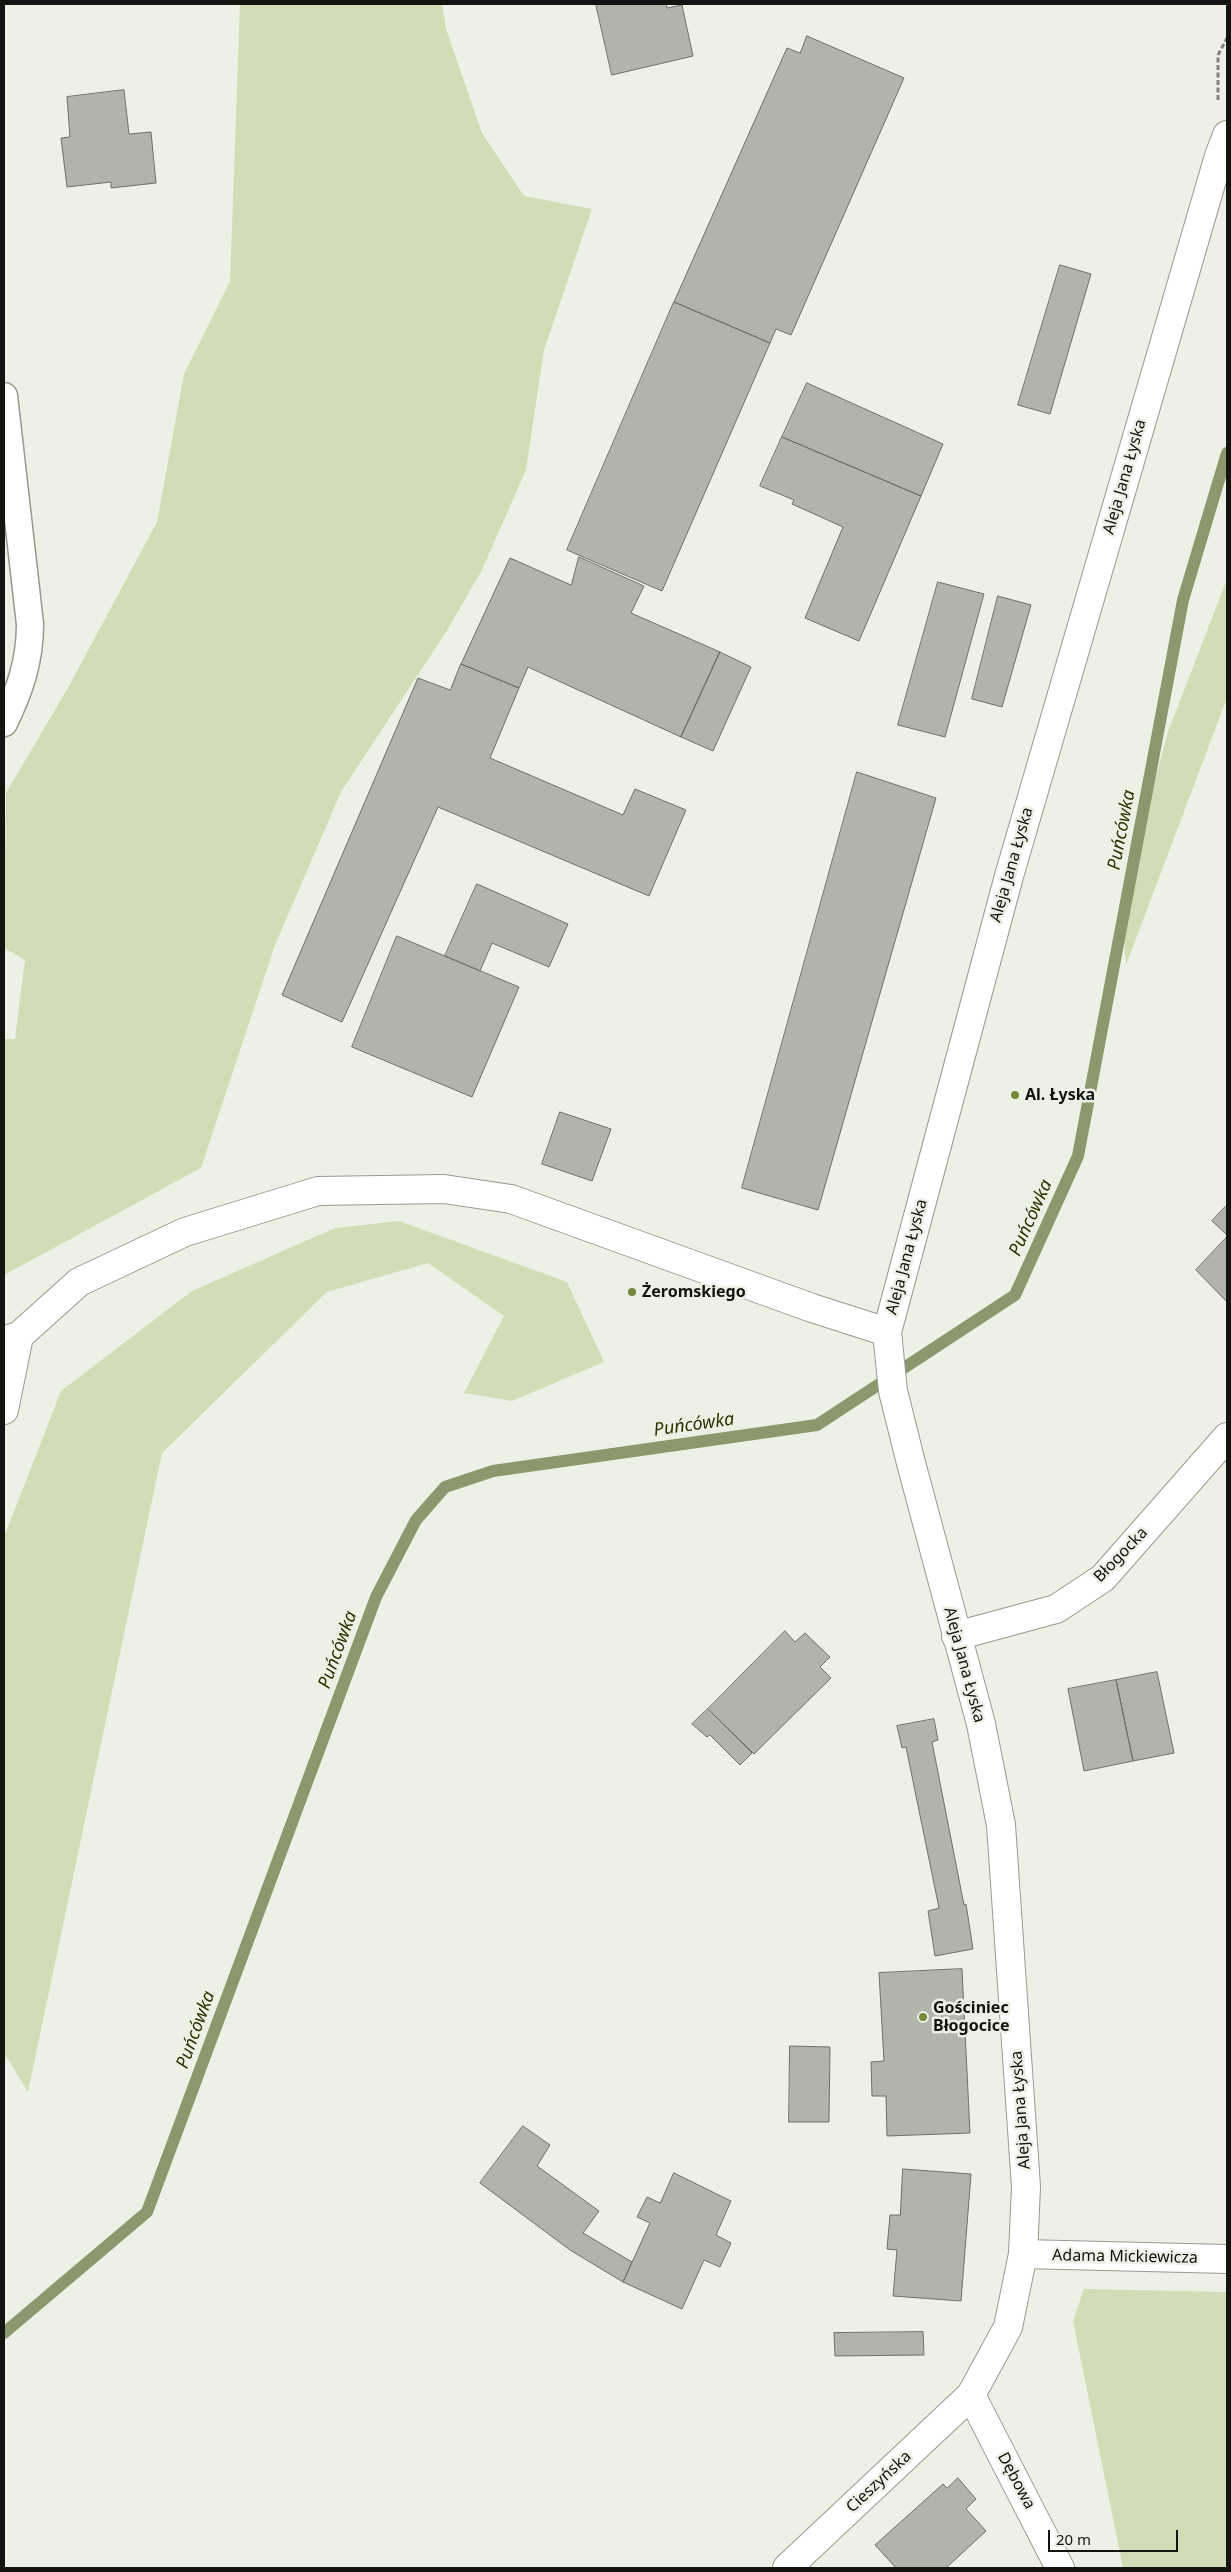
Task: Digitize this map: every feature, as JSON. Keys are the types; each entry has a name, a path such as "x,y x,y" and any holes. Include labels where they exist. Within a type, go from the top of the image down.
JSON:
{"street":[{"name":"Aleja Jana Łyska","path":"971,2395 1008,2328 1023,2254 1026,2187 1001,1825 981,1724 910,1463 894,1391 887,1332 1009,876 1223,145"},
{"path":"4,1410 11,1338 79,1282 184,1232 318,1191 444,1189 511,1199 812,1308 887,1332"},
{"name":"Błogocka","path":"956,1636 1056,1609 1103,1578 1227,1437"},
{"name":"Adama Mickiewicza","path":"1023,2254 1227,2259"},
{"name":"Cieszyńska","path":"787,2568 971,2395"},
{"name":"Dębowa","path":"971,2395 1060,2568"}],"lane":[{"path":"4,396 30,624 30,649 19,693 4,723"}],"path":[{"path":"1223,145 1218,55 1227,38"}],"green space":[{"path":"240,4 442,4 446,29 482,133 524,196 592,209 544,350 526,470 481,572 446,632 341,792 275,945 201,1168 4,1275 4,1039 15,1039 25,960 4,948 6,793 69,686 157,522 184,374 230,281"},
{"path":"1227,579 1227,698 1126,965 1121,903 1168,732"},
{"path":"399,1221 567,1282 604,1362 512,1401 464,1393 504,1316 428,1263 327,1292 162,1453 28,2092 4,2053 4,1537 61,1391 192,1291 335,1228"},
{"path":"1084,2289 1227,2292 1227,2568 1123,2568 1073,2321"}],"building":[{"path":"596,4 666,4 667,8 682,5 693,56 612,75"},
{"path":"807,36 904,78 791,335 776,329 770,343 674,302 787,48 800,53"},
{"path":"124,90 129,134 151,132 156,183 111,188 111,182 67,187 61,138 70,137 67,97"},
{"path":"1060,265 1091,274 1050,414 1018,405"},
{"path":"674,302 770,343 662,591 567,550"},
{"path":"807,383 943,444 921,496 782,437"},
{"path":"782,437 921,496 859,641 805,618 843,527 792,504 794,500 760,486"},
{"path":"579,557 644,586 631,613 720,652 681,737 528,667 519,688 461,664 510,558 571,585"},
{"path":"938,582 984,594 945,737 898,725"},
{"path":"998,596 1031,605 1002,707 972,699"},
{"path":"720,652 751,667 713,751 681,737"},
{"path":"461,664 519,688 490,758 623,815 635,789 686,810 649,896 438,807 342,1022 282,995 418,678 450,690"},
{"path":"857,772 936,798 818,1210 742,1188"},
{"path":"477,884 568,924 549,967 492,943 480,971 445,956"},
{"path":"397,936 519,987 472,1097 352,1047"},
{"path":"560,1112 611,1129 592,1181 542,1164"},
{"path":"1227,1205 1227,1235 1212,1221"},
{"path":"1227,1237 1227,1302 1196,1270"},
{"path":"785,1631 795,1642 805,1633 830,1657 820,1667 831,1678 754,1754 708,1709"},
{"path":"1157,1672 1174,1753 1133,1761 1116,1680"},
{"path":"1116,1680 1133,1761 1084,1771 1068,1689"},
{"path":"708,1709 752,1753 740,1765 710,1735 707,1737 692,1724"},
{"path":"934,1719 938,1740 932,1742 964,1905 966,1904 973,1949 935,1956 928,1911 939,1908 906,1747 902,1748 897,1726"},
{"name":"Gościniec Błogocice","path":"962,1969 970,2133 887,2136 886,2096 872,2096 871,2062 884,2061 879,1973"},
{"path":"790,2046 830,2047 829,2122 789,2122"},
{"path":"523,2126 550,2145 537,2166 599,2211 583,2233 632,2262 623,2282 570,2250 480,2183"},
{"path":"903,2169 971,2174 961,2301 893,2296 897,2250 887,2249 890,2215 900,2215"},
{"path":"674,2173 731,2201 716,2235 731,2243 720,2267 704,2260 682,2309 623,2282 650,2223 637,2217 647,2197 660,2203"},
{"path":"923,2332 924,2355 835,2356 834,2333"},
{"path":"958,2478 976,2499 966,2509 986,2531 946,2568 896,2568 875,2545 943,2484 947,2488"}],"waterway":[{"name":"Puńcówka","path":"4,2333 147,2212 376,1597 416,1520 445,1487 493,1471 817,1425 1015,1295 1078,1156 1183,600 1227,453"}],"place":[{"name":"Al. Łyska","path":"1015,1095"},
{"name":"Żeromskiego","path":"632,1292"},
{"name":"Gościniec Błogocice","path":"923,2017"}]}
